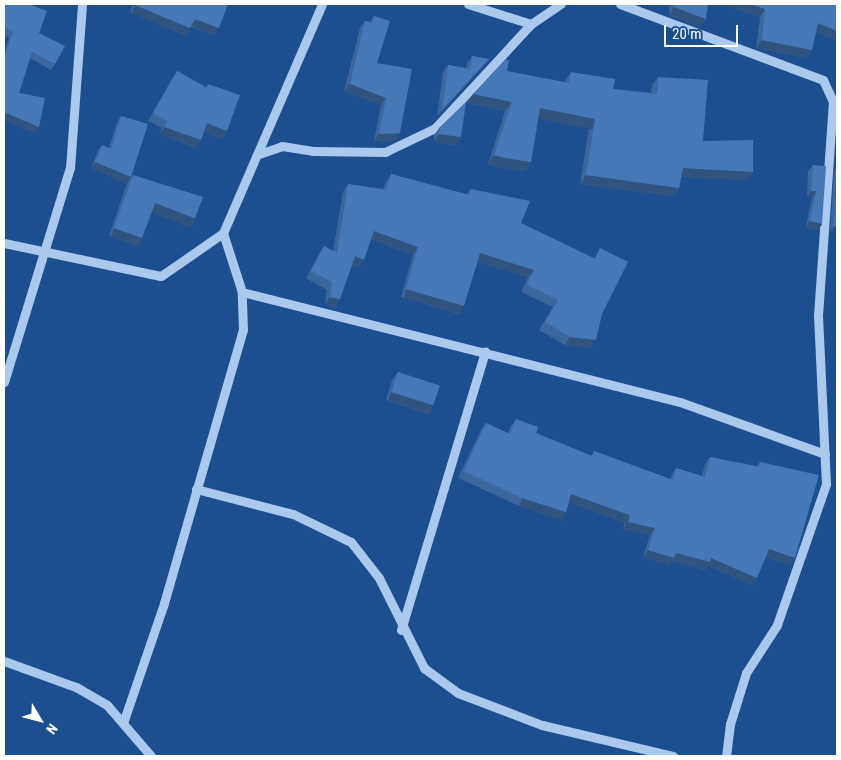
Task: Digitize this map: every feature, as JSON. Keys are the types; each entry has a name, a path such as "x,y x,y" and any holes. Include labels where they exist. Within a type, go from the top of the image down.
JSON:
{"street":[{"path":"4,382 48,250 70,168 82,4"},
{"path":"4,243 48,250 161,276 223,233 259,154 322,4"},
{"path":"468,4 531,24"},
{"path":"259,154 282,146 313,151 385,152 435,128 531,24 562,4"},
{"path":"620,4 824,80 833,101 818,315 826,484 810,537 777,625 746,673 730,724 726,756"},
{"path":"123,723 243,330 242,292 223,233"},
{"path":"242,292 485,351 680,402 825,454"},
{"path":"401,630 485,351"},
{"path":"196,489 293,514 351,542 379,578 401,630 424,668 458,693 542,725 673,756"},
{"path":"4,662 76,687 107,705 151,756"}],"building":[{"path":"4,4 29,4 47,11 39,33 65,46 55,64 32,52 19,93 45,98 39,127 4,112 4,58 13,32 4,27"},
{"path":"135,4 228,4 219,28 195,19 190,28"},
{"path":"675,4 708,4 706,19 674,7"},
{"path":"751,4 837,4 837,31 818,23 812,50 762,40 765,9"},
{"path":"374,16 390,21 377,63 412,69 400,133 379,134 386,98 350,84 365,21 372,23"},
{"path":"472,56 489,59 442,110 448,65 470,69"},
{"path":"505,60 509,60 507,71 569,83 571,72 615,79 613,89 657,94 658,77 708,80 703,141 753,140 753,172 683,168 679,188 586,175 595,119 540,108 531,162 494,155 512,102 473,94"},
{"path":"177,71 207,88 208,84 240,95 227,131 207,123 201,140 165,127 167,121 153,113"},
{"path":"466,102 461,137 439,134 440,127"},
{"path":"121,116 148,124 131,177 95,162 102,145 111,149"},
{"path":"813,165 826,166 822,224 810,221 816,191 811,191"},
{"path":"391,174 469,195 471,189 530,201 521,223 595,259 600,248 628,262 602,314 596,340 570,337 545,322 558,300 527,285 534,270 480,253 464,306 406,289 418,247 374,231 364,260 355,256 340,299 330,297 332,282 311,271 324,246 337,253 348,184 386,190"},
{"path":"133,175 203,197 195,218 155,203 142,238 114,228"},
{"path":"837,184 837,220 836,226 834,226"},
{"path":"398,372 440,386 433,406 392,392"},
{"path":"516,419 538,427 536,433 592,456 594,451 673,480 676,468 705,477 710,457 759,467 760,462 819,475 795,558 769,549 757,578 711,558 710,562 676,553 674,558 648,550 655,528 628,522 630,515 571,494 566,512 522,498 464,471 486,423 510,434"}]}
